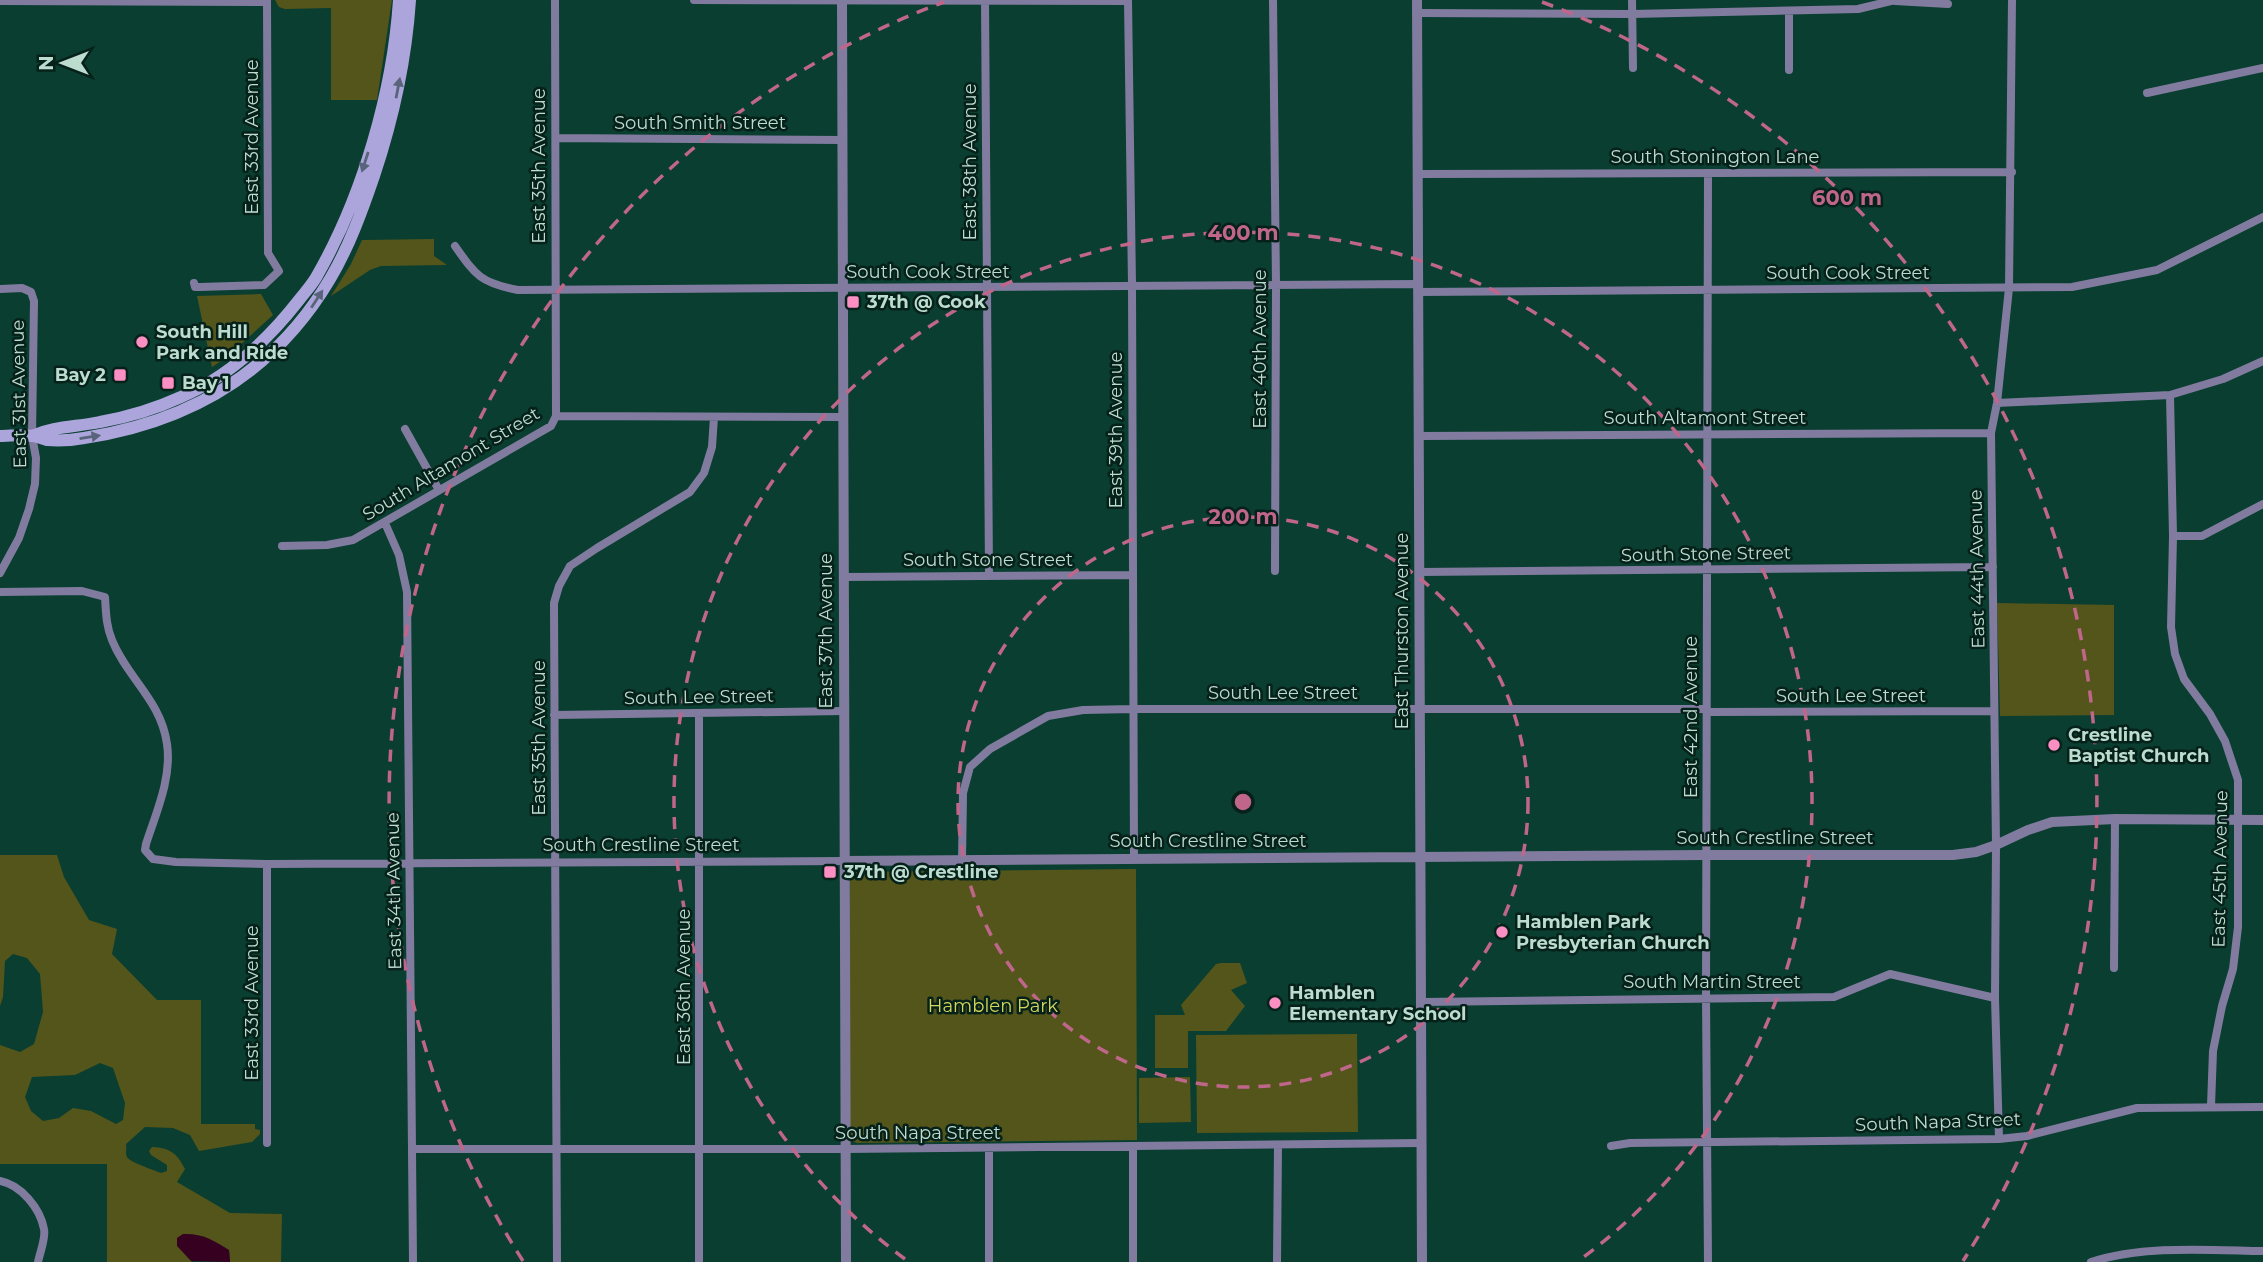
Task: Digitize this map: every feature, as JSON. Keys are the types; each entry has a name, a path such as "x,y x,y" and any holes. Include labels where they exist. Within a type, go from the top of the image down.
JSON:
{"main road":[{"path":"32,436 48,429 143,412 183,397 247,357 278,326 317,276 349,207 382,105 399,0"},
{"path":"0,436 32,436 47,440 81,439 172,416 205,401 243,376 283,342 311,309 330,279 346,250 366,199 394,111 403,64 410,0"}],"street":[{"name":"East 35th Avenue","path":"555,0 555,416"},
{"name":"East 38th Avenue","path":"985,0 989,576"},
{"name":"East 40th Avenue","path":"1273,0 1275,571"},
{"name":"East Thurston Avenue","path":"1417,0 1422,1262"},
{"path":"1632,0 1633,68"},
{"path":"1759,0 1760,12"},
{"name":"East 44th Avenue","path":"1999,1139 1995,998 1991,433 1997,403 2009,288 2012,0"},
{"path":"0,1 267,1"},
{"name":"East 33rd Avenue","path":"194,283 195,287 200,288 264,285 279,271 268,253 267,1"},
{"path":"694,1 1128,1"},
{"name":"East 37th Avenue","path":"842,1 845,1262"},
{"name":"East 39th Avenue","path":"1128,1 1134,859"},
{"path":"1417,13 1760,12 1858,9 1895,1 1948,4"},
{"path":"1789,11 1789,70"},
{"path":"2147,93 2263,68"},
{"name":"South Smith Street","path":"556,138 843,140"},
{"name":"South Stonington Lane","path":"1418,174 2011,172"},
{"name":"East 42nd Avenue","path":"1708,173 1708,1262"},
{"name":"South Cook Street","path":"455,246 473,272 494,285 554,290 1132,285 1708,290 2072,287 2157,271 2263,217"},
{"name":"East 31st Avenue","path":"0,289 22,288 31,292 34,300 32,436 36,471 29,509 14,550 0,573"},
{"path":"1997,403 2171,395 2222,379 2263,361"},
{"name":"East 45th Avenue","path":"2171,395 2171,627 2175,654 2184,679 2210,714 2225,741 2238,780 2238,927 2233,969 2222,1006 2214,1051 2211,1106"},
{"name":"South Altamont Street","path":"282,545 327,545 353,540 551,426 555,416 843,416"},
{"name":"East 35th Avenue","path":"557,1262 554,603 559,586 570,566 690,492 704,473 712,447 714,417"},
{"path":"405,429 439,490"},
{"name":"South Altamont Street","path":"1419,436 1991,433"},
{"path":"2173,536 2202,536 2263,504"},
{"name":"East 34th Avenue","path":"384,523 399,555 407,592 413,1262"},
{"name":"South Stone Street","path":"1419,572 1993,567"},
{"name":"South Stone Street","path":"844,577 1132,575"},
{"name":"South Crestline Street","path":"0,592 82,591 105,597 107,624 112,640 122,660 150,697 162,722 167,744 165,781 146,844 148,855 160,861 267,864 1954,855 1976,852 2052,822 2115,819 2263,820"},
{"name":"South Lee Street","path":"962,861 963,793 970,767 990,749 1048,716 1083,710 1420,708 1994,711"},
{"name":"South Lee Street","path":"554,715 844,711"},
{"name":"East 36th Avenue","path":"699,713 699,1262"},
{"path":"2114,968 2115,819"},
{"name":"East 33rd Avenue","path":"267,864 267,1143"},
{"name":"South Martin Street","path":"1422,1002 1706,997 1834,998 1890,975 1995,998"},
{"name":"South Napa Street","path":"1611,1146 1630,1143 1999,1139 2027,1136 2137,1108 2263,1107"},
{"name":"South Napa Street","path":"413,1149 845,1149 1422,1143"},
{"path":"1277,1262 1278,1145"},
{"path":"1133,1146 1133,1262"},
{"path":"989,1148 989,1262"},
{"path":"0,1181 11,1184 27,1196 41,1221 45,1231 38,1262"},
{"path":"2091,1262 2108,1256 2179,1250 2263,1251"}],"green space":[{"path":"275,0 392,0 377,100 331,100 331,8 285,9 279,7"},
{"path":"434,239 434,256 447,265 381,266 370,270 331,296 362,240"},
{"path":"261,294 273,315 227,357 212,367 197,296"},
{"path":"1997,603 2114,605 2114,715 2000,716"},
{"path":"0,855 57,855 64,877 89,920 117,929 112,954 157,1000 201,1000 201,1124 255,1124 255,1129 260,1130 260,1134 252,1142 199,1151 190,1135 173,1128 145,1127 126,1144 127,1157 161,1173 167,1171 167,1165 149,1151 152,1147 168,1150 176,1155 185,1169 177,1182 230,1213 282,1214 281,1262 230,1262 229,1250 192,1262 107,1262 107,1164 0,1164 0,1045 20,1052 34,1044 43,1012 40,974 27,958 13,954 5,961 0,1006","holes":["100,1063 113,1068 125,1103 123,1120 116,1124 91,1111 73,1108 59,1118 43,1121 31,1111 25,1097 32,1077 75,1075"]},
{"name":"Hamblen Park","path":"1136,869 1137,1140 857,1143 850,1140 850,876 856,872"},
{"path":"1240,963 1247,983 1231,990 1245,1006 1226,1031 1188,1031 1188,1068 1155,1068 1155,1015 1185,1015 1181,1005 1216,964"},
{"path":"1357,1034 1358,1132 1197,1133 1196,1035"},
{"path":"1190,1077 1191,1122 1139,1123 1139,1078"}],"shaded area":[{"path":"183,1234 202,1236 218,1243 229,1250 230,1262 191,1261 177,1246 177,1238"}],"place":[{"name":"37th @ Cook","path":"853,302"},
{"name":"South Hill Park and Ride","path":"142,342"},
{"name":"Bay 2","path":"120,375"},
{"name":"Bay 1","path":"168,383"},
{"name":"Crestline Baptist Church","path":"2054,745"},
{"name":"37th @ Crestline","path":"830,872"},
{"name":"Hamblen Park Presbyterian Church","path":"1502,932"},
{"name":"Hamblen Elementary School","path":"1275,1003"}]}
